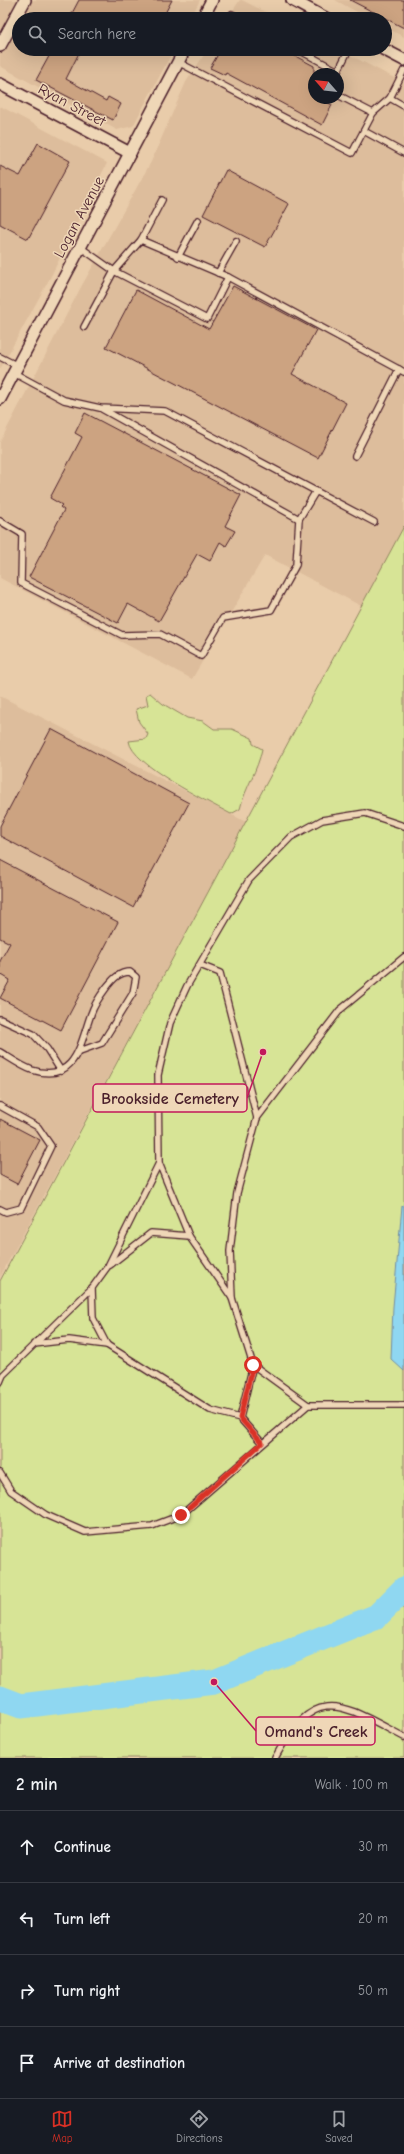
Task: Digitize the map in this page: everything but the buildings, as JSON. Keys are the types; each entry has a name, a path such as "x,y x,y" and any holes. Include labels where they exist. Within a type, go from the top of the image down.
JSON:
{"street":[{"path":"18,12 25,0"},
{"path":"206,12 212,0"},
{"path":"292,0 314,12"},
{"path":"0,46 12,24"},
{"path":"392,54 404,60"},
{"name":"Logan Avenue","path":"0,399 181,56"},
{"name":"Ryan Street","path":"0,84 130,153"}],"lane":[{"path":"310,56 338,71 346,56"},
{"path":"178,62 352,153 373,113 390,98 404,70"},
{"path":"344,97 373,113"},
{"path":"390,98 404,106"},
{"path":"364,131 404,152"},
{"path":"84,327 114,271 141,240 162,200"},
{"path":"178,257 198,220"},
{"path":"141,240 228,277 402,370 355,456"},
{"path":"218,273 236,241"},
{"path":"80,247 114,271 207,319 228,277"},
{"path":"0,357 64,400 100,408 165,411 374,522"},
{"path":"100,408 299,519"},
{"path":"0,521 22,534 21,583 122,635 160,634 201,656 223,618 271,610 296,565 299,519 316,491"},
{"path":"232,1298 189,1236 159,1163 158,1075 170,1023 187,986 249,880 291,837 322,820 365,813 404,826"},
{"path":"240,1418 253,1365 232,1298 230,1251 237,1193 257,1118 340,1010 404,957"},
{"path":"200,965 220,973 257,1118"},
{"path":"0,1052 32,1070 61,1071 69,1066 80,1051 91,1013 101,995 112,981 122,972 130,972 136,977 133,993 102,1043 80,1051"},
{"path":"0,1019 33,1034 47,1050 61,1071"},
{"path":"0,1106 38,1128 51,1146 21,1208 6,1212 0,1209"},
{"path":"0,1382 3,1375 92,1288 108,1266 159,1163"},
{"path":"108,1266 151,1233 189,1236"},
{"path":"92,1288 94,1318 107,1345"},
{"path":"34,1344 69,1340 107,1345 210,1410 240,1418 262,1443"},
{"path":"253,1365 308,1405 404,1405"},
{"path":"0,1473 11,1491 46,1515 85,1532 152,1526 181,1515 262,1443 308,1405"},
{"path":"275,1758 293,1728 308,1714 321,1708 335,1706 353,1710 404,1737"}],"shaded area":[{"path":"0,0 200,0 194,12 12,12 12,56 170,56 133,126 117,130 0,66"},
{"path":"240,0 242,0 265,12 232,12"},
{"path":"335,0 404,0 404,37 392,31 392,12 357,12"},
{"path":"203,56 352,56 404,83 404,526 361,606 265,555 192,679 0,578 0,442 81,287 151,162 186,82"},
{"path":"0,106 107,163 51,276 0,369"},
{"path":"0,696 246,822 0,1277"}],"green space":[{"path":"404,526 404,1758 0,1758 0,1281"},
{"path":"150,693 163,704 187,718 203,721 214,729 232,729 252,738 253,744 262,749 258,764 240,809 231,814 172,782 143,761 133,750 129,741 146,739 148,734 139,722 136,709 148,705 146,695"}],"water":[{"path":"404,1204 404,1371 391,1359 393,1307 402,1206"}],"waterway":[{"path":"0,1698 21,1706 214,1682 377,1616 404,1589"}],"place":[{"name":"Brookside Cemetery","path":"263,1052"},
{"name":"Omand's Creek","path":"214,1682"}],"route":[{"path":"181,1515 262,1443 240,1418 253,1365"}]}
